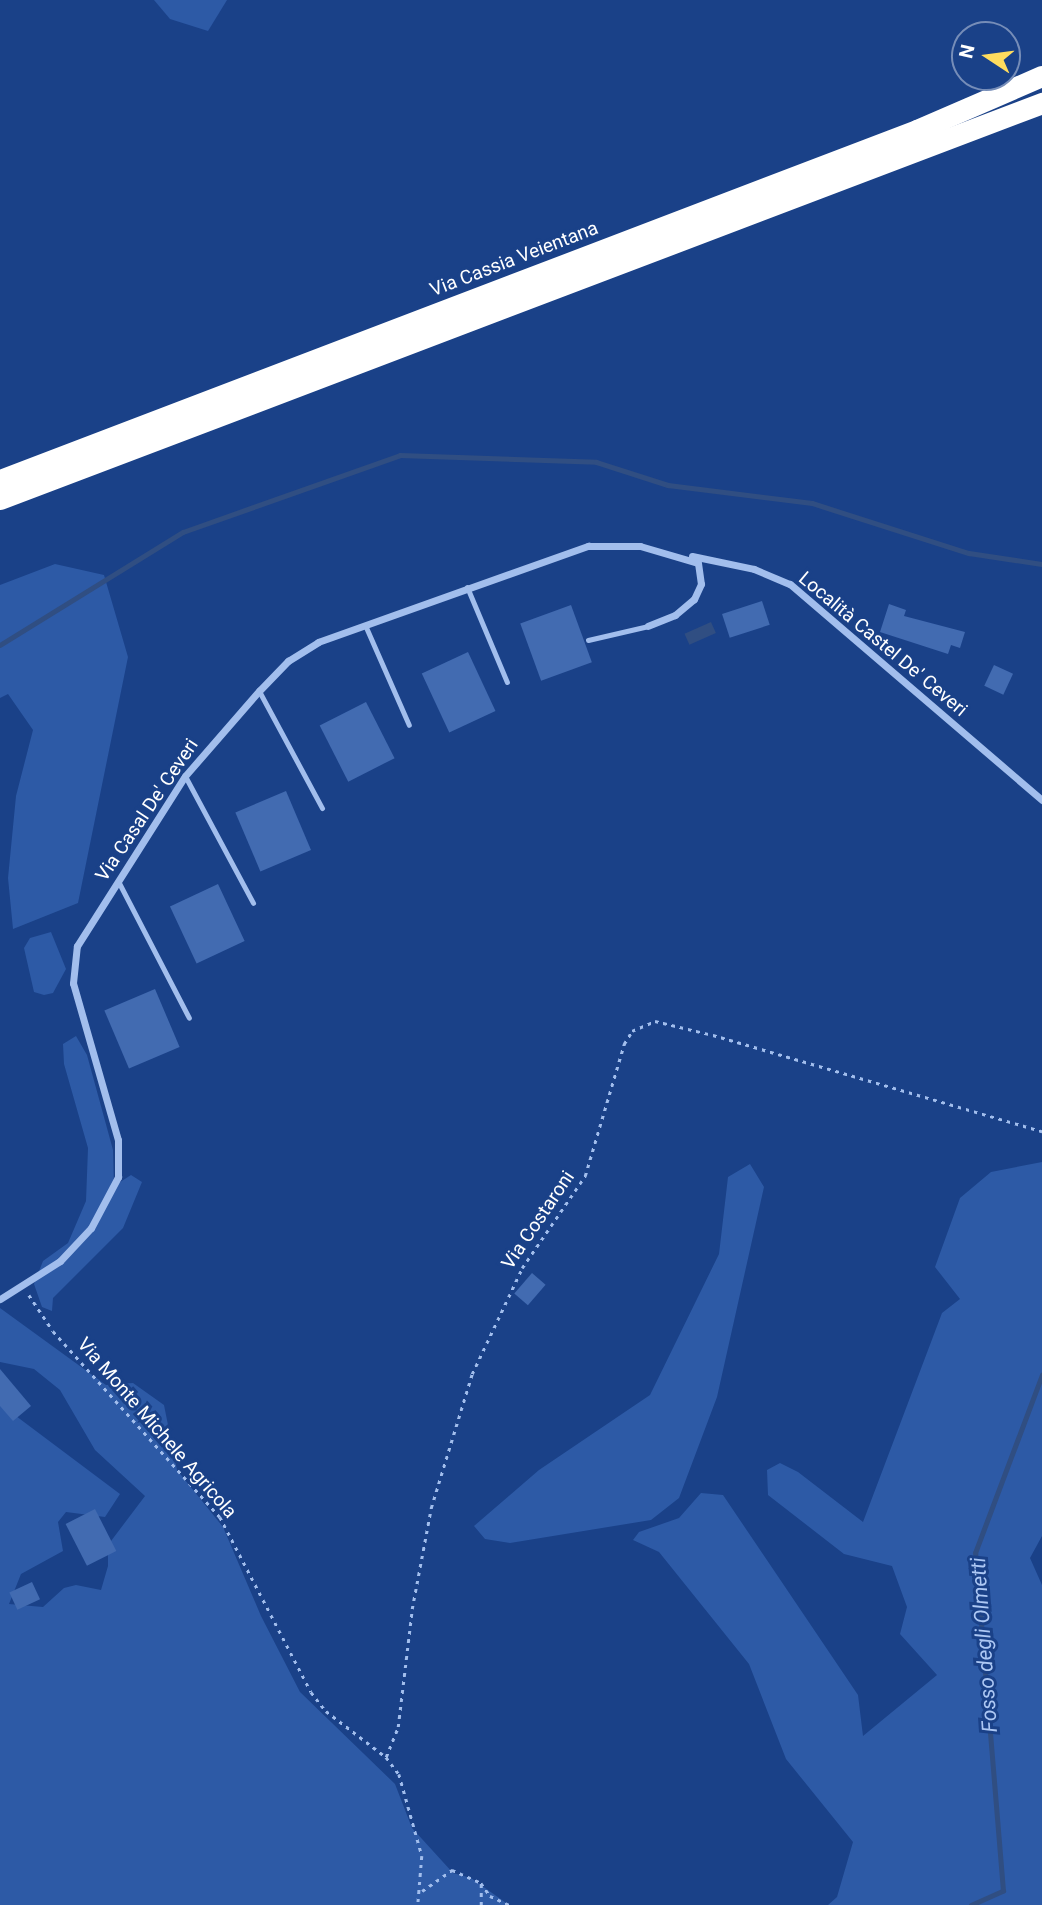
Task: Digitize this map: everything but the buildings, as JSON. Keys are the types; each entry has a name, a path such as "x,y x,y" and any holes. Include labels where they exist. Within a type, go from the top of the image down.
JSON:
{"highway":[{"name":"Via Cassia Veientana","path":"0,480 917,130 1042,76"},
{"path":"0,499 1042,103"}],"street":[{"name":"Via Casal De' Ceveri","path":"0,1299 60,1261 91,1228 118,1177 118,1140 79,1012 73,973 77,946 85,928 185,776 258,691 303,649 467,587 589,546 640,546 693,560 702,576 698,592 685,608 648,626"},
{"name":"Località Castel De' Ceveri","path":"640,546 754,569 790,584 1042,800"}],"lane":[{"path":"467,587 508,682"},
{"path":"365,625 409,725"},
{"path":"588,640 648,626"},
{"path":"258,691 322,808"},
{"path":"185,776 253,904"},
{"path":"118,881 189,1018"}],"path":[{"name":"Via Costaroni","path":"386,1757 398,1727 412,1609 431,1508 472,1374 522,1268 585,1176 603,1128 624,1044 632,1031 655,1021 713,1035 1042,1131"},
{"name":"Via Monte Michele Agricola","path":"23,1286 53,1331 220,1517 312,1692 326,1711 386,1757"},
{"path":"386,1757 406,1794 422,1856 422,1891 418,1905"},
{"path":"422,1891 452,1870 481,1883 490,1896 509,1905"},
{"path":"481,1883 481,1905"}],"shaded area":[{"path":"154,0 227,0 208,31 170,19"},
{"path":"55,564 104,575 128,657 78,903 13,929 8,878 16,796 33,730 8,694 0,698 0,585"},
{"path":"711,622 716,633 689,645 685,634"},
{"path":"51,932 66,969 53,993 44,995 34,992 24,948 30,938"},
{"path":"76,1036 87,1055 113,1150 114,1186 131,1175 142,1182 123,1228 53,1298 52,1311 42,1307 34,1284 43,1261 68,1243 86,1201 88,1148 64,1064 63,1044"},
{"path":"1042,1162 1042,1536 1030,1558 1042,1585 1042,1905 828,1905 837,1897 853,1842 786,1759 749,1664 659,1552 633,1540 639,1532 679,1518 701,1493 723,1495 858,1695 863,1736 937,1675 900,1634 907,1607 892,1566 844,1554 768,1495 767,1470 780,1463 798,1472 863,1522 942,1313 960,1299 935,1267 960,1198 991,1172"},
{"path":"750,1164 764,1187 717,1397 679,1498 651,1520 510,1543 485,1539 474,1526 539,1470 650,1395 719,1254 728,1177"},
{"path":"0,1308 106,1385 133,1383 164,1405 177,1470 223,1527 261,1616 300,1692 395,1784 412,1828 453,1873 471,1878 509,1905 0,1905 0,1404 120,1494 105,1517 66,1512 58,1522 63,1551 21,1574 9,1604 43,1607 64,1588 76,1585 101,1590 108,1566 108,1545 145,1496 95,1450 60,1390 34,1369 0,1362"}],"waterway":[{"path":"0,645 183,532 400,455 596,462 668,485 812,503 969,553 1042,564"},
{"name":"Fosso degli Olmetti","path":"971,1905 1003,1891 975,1553 1042,1375"}]}
